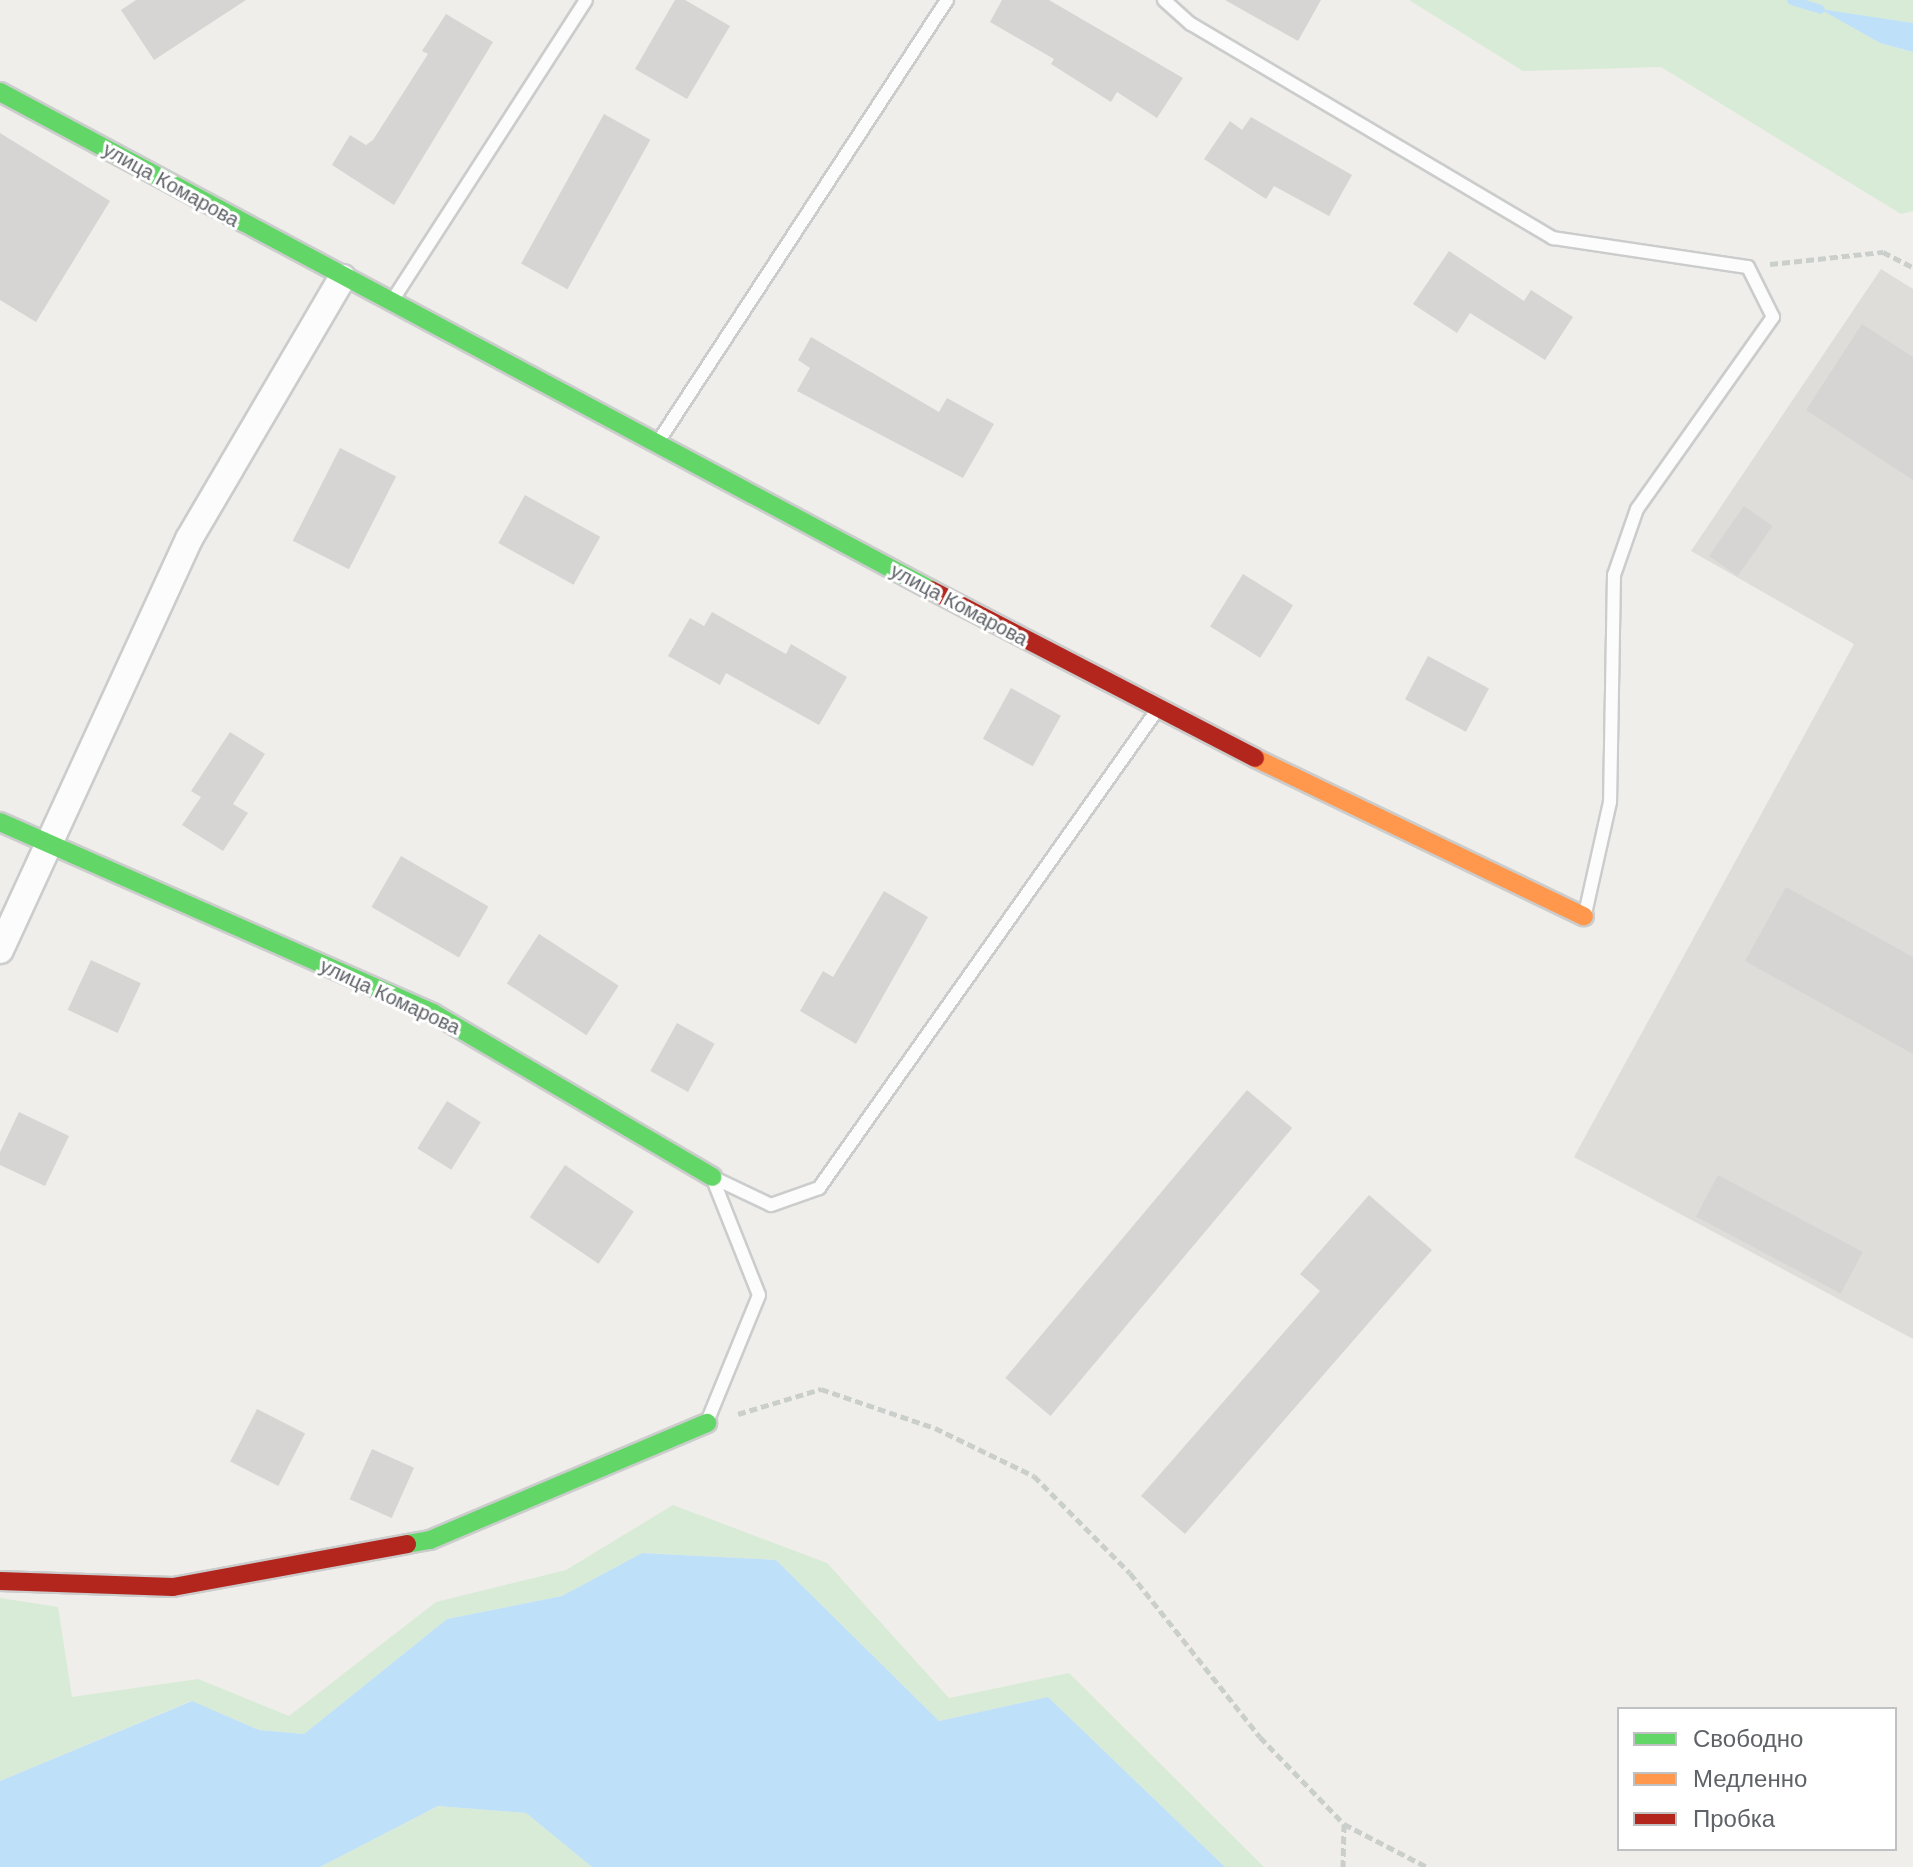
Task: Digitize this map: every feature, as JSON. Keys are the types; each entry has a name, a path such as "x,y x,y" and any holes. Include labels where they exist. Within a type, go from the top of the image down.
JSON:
{"street":[{"name":"улица Комарова","path":"0,92 342,278 1156,710 1584,916"},
{"path":"0,950 51,847 189,539 342,278"},
{"name":"улица Комарова","path":"0,822 433,1013 712,1177"},
{"path":"0,1581 173,1587 430,1540 707,1423"}],"lane":[{"path":"391,304 586,0"},
{"path":"657,445 947,0"},
{"path":"1164,0 1191,24 1553,238 1748,267 1773,317 1637,509 1614,575 1610,802 1584,916"},
{"path":"712,1177 771,1205 819,1188 1156,710"},
{"path":"707,1423 759,1295 712,1177"}],"path":[{"path":"1748,267 1883,252 1913,267"},
{"path":"707,1423 821,1389 935,1428 1034,1476 1130,1573 1260,1737 1344,1824 1427,1867"},
{"path":"1343,1867 1344,1824"}],"shaded area":[{"path":"1881,269 1913,289 1913,1339 1574,1157 1854,644 1691,551"}],"green space":[{"path":"1409,0 1913,0 1913,23 1823,10 1880,43 1913,52 1913,211 1901,214 1661,67 1523,71"},
{"path":"673,1505 827,1563 949,1698 1069,1673 1264,1867 1225,1867 1048,1697 939,1721 776,1560 642,1553 562,1596 447,1619 304,1734 259,1730 191,1701 0,1781 0,1598 58,1607 72,1697 198,1679 289,1716 436,1602 566,1570"},
{"path":"438,1806 526,1813 592,1867 320,1867"}],"water":[{"path":"1820,9 1913,23 1913,52 1880,43"},
{"path":"642,1553 776,1560 939,1721 1048,1697 1225,1867 592,1867 526,1813 438,1806 320,1867 0,1867 0,1781 192,1701 259,1730 304,1734 447,1619 562,1596"}],"building":[{"path":"136,0 246,0 154,60 121,10"},
{"path":"675,0 685,0 730,26 687,99 635,69"},
{"path":"1002,0 1049,0 1183,78 1157,118 1117,92 1111,102 1051,64 1054,59 990,22"},
{"path":"1225,0 1321,0 1298,41"},
{"path":"446,14 493,42 394,205 332,165 350,135 366,145 373,140 428,54 422,51"},
{"path":"604,114 650,140 567,289 521,264"},
{"path":"1251,117 1352,175 1329,216 1274,186 1266,199 1204,159 1230,121 1242,130"},
{"path":"0,133 110,201 36,322 0,300"},
{"path":"1449,251 1524,301 1531,290 1573,317 1545,360 1470,313 1457,333 1413,304"},
{"path":"1862,324 1913,357 1913,480 1806,410"},
{"path":"811,337 939,412 947,398 994,424 963,478 797,391 810,368 798,360"},
{"path":"340,448 396,477 349,569 293,541"},
{"path":"525,495 600,537 574,585 498,543"},
{"path":"1744,506 1773,526 1738,576 1709,556"},
{"path":"1243,574 1293,605 1260,658 1210,627"},
{"path":"712,612 786,654 791,644 847,677 819,725 726,673 720,685 668,656 690,618 704,626"},
{"path":"1428,656 1489,688 1466,732 1405,699"},
{"path":"1011,688 1061,716 1033,766 983,739"},
{"path":"230,732 265,754 233,804 248,813 223,851 182,825 201,797 191,791"},
{"path":"401,856 488,906 459,958 372,907"},
{"path":"1786,887 1913,957 1913,1054 1745,961"},
{"path":"884,891 928,917 856,1044 800,1011 823,971 833,977"},
{"path":"539,934 619,986 587,1035 507,983"},
{"path":"91,960 141,983 118,1033 68,1010"},
{"path":"677,1023 715,1044 688,1092 650,1071"},
{"path":"1247,1090 1292,1128 1051,1416 1005,1378"},
{"path":"447,1101 481,1122 451,1170 417,1148"},
{"path":"19,1112 69,1136 45,1186 0,1165 0,1152"},
{"path":"565,1165 634,1211 599,1264 530,1217"},
{"path":"1718,1175 1863,1252 1841,1293 1696,1216"},
{"path":"1369,1195 1432,1250 1185,1534 1141,1496 1320,1291 1300,1274"},
{"path":"257,1409 305,1434 278,1486 230,1462"},
{"path":"372,1449 414,1468 392,1518 350,1499"}],"waterway":[{"path":"1791,0 1820,9"}],"traffic: fast":[{"path":"0,92 931,590"},
{"path":"0,822 433,1013 712,1177"},
{"path":"407,1544 430,1540 707,1423"}],"traffic: slow":[{"path":"1255,758 1584,916"}],"traffic: jam":[{"path":"931,590 1255,758"},
{"path":"0,1581 173,1587 407,1544"}]}
